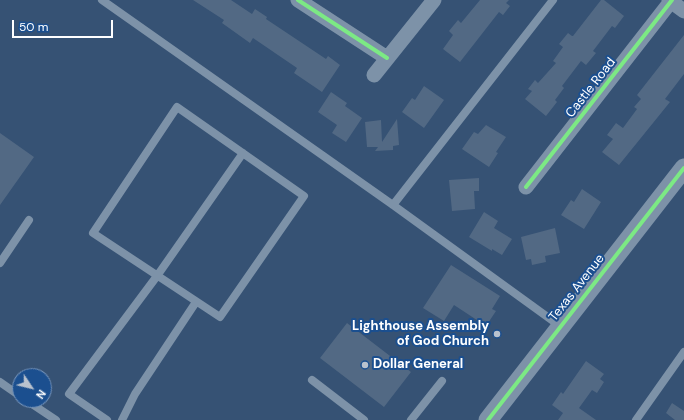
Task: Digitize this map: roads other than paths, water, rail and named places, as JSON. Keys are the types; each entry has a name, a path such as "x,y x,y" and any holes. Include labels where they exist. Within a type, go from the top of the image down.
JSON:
{"street":[{"path":"298,0 387,58"},
{"path":"374,75 434,0"},
{"path":"671,0 684,11"},
{"name":"Castle Road","path":"526,187 671,0"},
{"name":"Texas Avenue","path":"488,420 684,168"}],"lane":[{"path":"102,0 393,205 560,326"},
{"path":"393,205 553,0"},
{"path":"177,107 243,153 304,196 220,317 93,233 177,107"},
{"path":"107,420 69,394 158,276 243,153"},
{"path":"0,263 29,220"},
{"path":"122,420 135,394 196,302"},
{"path":"636,420 684,352"},
{"path":"312,380 364,420"},
{"path":"411,420 442,380"},
{"path":"0,382 12,390"},
{"path":"38,408 56,420"}],"place":[{"name":"Lighthouse Assembly of God Church","path":"497,334"},
{"name":"Dollar General","path":"365,365"}]}
